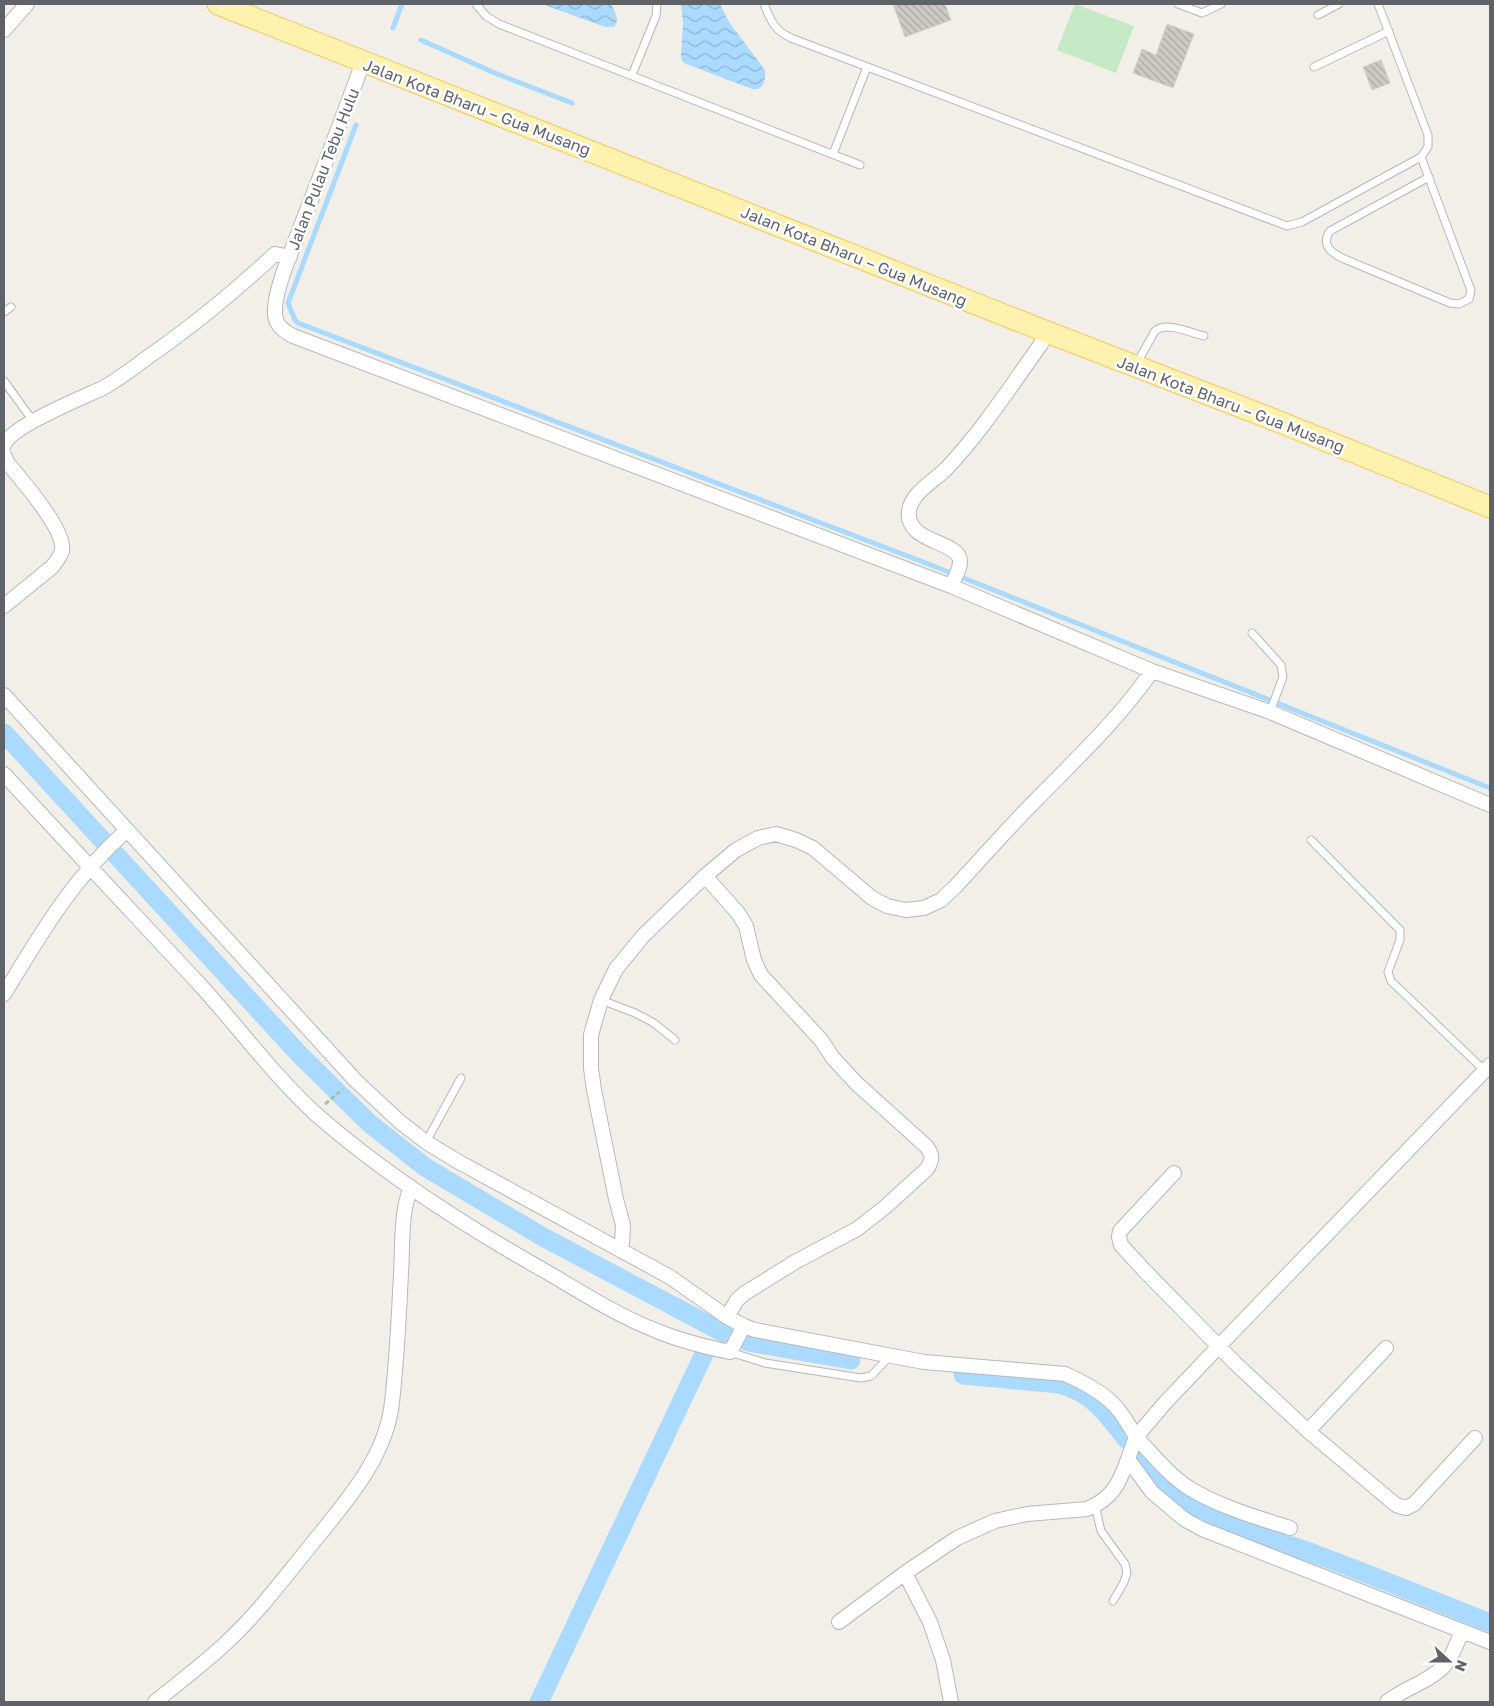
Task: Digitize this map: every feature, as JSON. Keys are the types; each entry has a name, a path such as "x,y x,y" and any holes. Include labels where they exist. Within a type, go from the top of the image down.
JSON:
{"main road":[{"name":"Jalan Kota Bharu – Gua Musang","path":"218,4 1047,332 1267,416 1490,507"}],"street":[{"path":"4,30 27,4"},
{"name":"Jalan Pulau Tebu Hulu","path":"4,445 11,434 33,421 111,384 177,337 275,254 290,257 363,62"},
{"path":"290,257 276,299 274,312 277,324 283,331 293,336 952,584 1152,671 1271,710 1490,805"},
{"path":"952,584 960,565 959,557 955,552 920,534 913,527 909,519 911,504 916,496 946,469 990,416 1041,344 1047,332"},
{"path":"4,455 7,462 54,524 61,540 62,550 58,560 52,567 4,606"},
{"path":"620,1250 623,1225 612,1181 591,1068 591,1035 601,1000 616,969 643,936 705,876 736,850 758,838 776,834 813,848 872,898 887,906 906,910 924,908 941,900 1100,735 1139,690 1152,671"},
{"path":"4,695 124,832 355,1080 400,1122 426,1142 456,1161 670,1277 727,1317 755,1330 924,1362 1065,1374 1102,1395 1116,1406 1136,1437 1172,1475 1188,1487 1212,1501 1290,1528"},
{"path":"4,774 202,987 292,1091 330,1126 393,1176 469,1226 533,1264 637,1322 659,1332 730,1352 744,1326"},
{"path":"4,994 63,899 91,866 124,832"},
{"path":"705,876 738,912 746,926 754,960 761,975 821,1040 833,1058 856,1083 926,1146 932,1154 932,1161 927,1169 884,1208 857,1228 744,1293 737,1300 727,1317"},
{"path":"839,1622 958,1538 995,1521 1026,1514 1087,1509 1107,1498 1120,1482 1136,1437 1164,1404 1488,1068"},
{"path":"1174,1173 1120,1231 1119,1237 1122,1245 1143,1269 1253,1381 1308,1431 1396,1505 1406,1508 1414,1504 1475,1438"},
{"path":"154,1702 225,1644 263,1605 352,1494 379,1449 392,1404 400,1312 404,1218 406,1199 411,1187"},
{"path":"1308,1431 1386,1348"},
{"path":"1128,1459 1152,1492 1184,1519 1202,1529 1490,1642"},
{"path":"905,1574 930,1622 943,1660 952,1702"},
{"path":"1387,1702 1446,1665 1462,1630"}],"lane":[{"path":"476,4 486,16 499,24 860,165"},
{"path":"632,75 656,16 657,4"},
{"path":"764,4 774,26 781,33 1287,226 1302,222 1421,157 1428,147 1428,134 1378,4"},
{"path":"1178,4 1202,13 1221,4"},
{"path":"1318,15 1339,4"},
{"path":"1314,67 1389,31"},
{"path":"833,154 867,67"},
{"path":"1421,157 1429,177 1471,290 1469,299 1463,303 1450,303 1342,258 1328,248 1326,243 1330,231 1429,177"},
{"path":"4,312 11,307"},
{"path":"1135,366 1159,327 1167,326 1204,336"},
{"path":"4,381 33,421"},
{"path":"1252,633 1281,665 1284,677 1271,710"},
{"path":"1311,840 1400,930 1400,940 1388,972 1391,981 1488,1068"},
{"path":"601,1000 635,1013 654,1023 675,1040"},
{"path":"426,1142 460,1078"},
{"path":"730,1352 765,1363 861,1378 871,1376 891,1355"},
{"path":"1095,1506 1101,1531 1125,1564 1127,1573 1113,1601"}],"path":[{"path":"321,1108 348,1086"}],"green space":[{"path":"1075,4 1134,26 1116,73 1057,50"}],"water":[{"path":"542,4 611,4 617,22 614,27 605,27"},
{"path":"681,4 720,4 729,22 765,70 762,87 752,89 684,63 681,59 683,23"}],"building":[{"path":"893,4 945,4 951,20 905,37"},
{"path":"1167,24 1194,34 1173,88 1133,73 1142,49 1156,55"},
{"path":"1381,60 1390,83 1372,90 1363,67"}],"waterway":[{"path":"393,28 402,4"},
{"path":"421,40 495,73 572,103"},
{"path":"356,125 288,303 298,323 931,565 1490,788"},
{"path":"4,733 299,1054 369,1123 425,1167 543,1237 724,1333"},
{"path":"748,1342 851,1360"},
{"path":"539,1702 704,1354"},
{"path":"963,1375 1059,1384 1071,1388 1098,1405 1126,1439"},
{"path":"1137,1456 1168,1490 1195,1510 1230,1526 1341,1564 1490,1623"}]}
